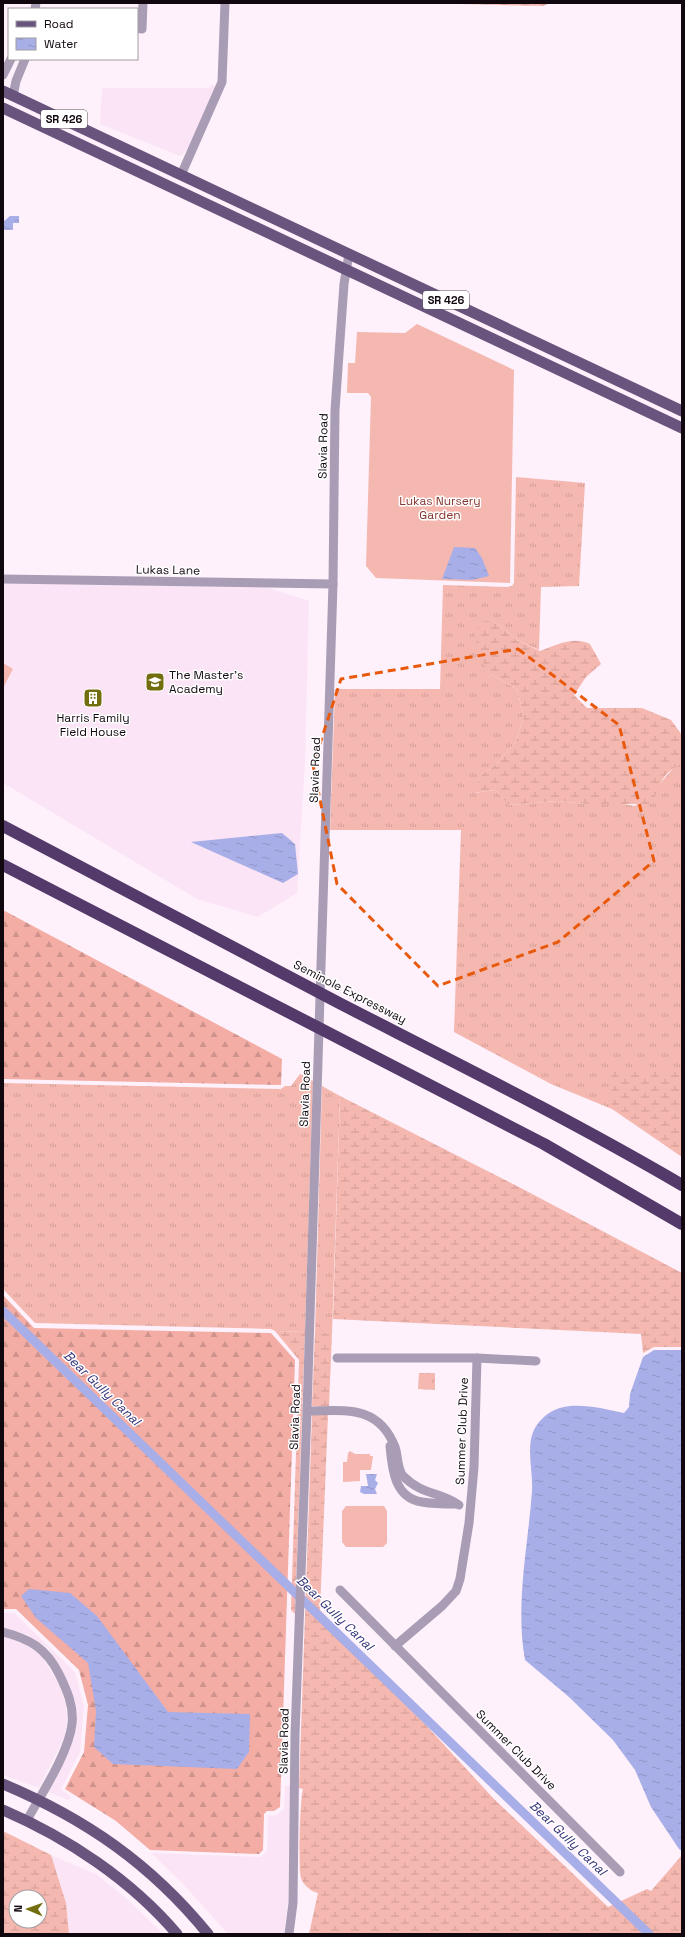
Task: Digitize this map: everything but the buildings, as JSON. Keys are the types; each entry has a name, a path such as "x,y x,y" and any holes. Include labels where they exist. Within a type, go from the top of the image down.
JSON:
{"highway":[{"name":"Seminole Expressway","path":"3,826 340,1003 541,1106 682,1185"},
{"path":"3,866 544,1144 682,1224"}],"main road":[{"name":"SR 426","path":"8,93 682,411"},
{"name":"SR 426","path":"3,108 682,428"},
{"path":"85,147 98,145 124,148"},
{"path":"3,1784 38,1799 119,1847 156,1878 188,1910 208,1934"},
{"path":"3,1810 27,1820 63,1839 104,1868 139,1896 177,1934"}],"street":[{"path":"139,29 143,3"},
{"path":"181,175 222,82 225,3"},
{"path":"3,75 10,60"},
{"path":"8,93 16,81 25,60"},
{"name":"Slavia Road","path":"289,1934 293,1903 300,1582 308,1410 333,584 335,410 346,270 349,254"},
{"name":"Lukas Lane","path":"3,579 333,584"},
{"path":"338,1358 477,1358 536,1361"},
{"name":"Summer Club Drive","path":"395,1646 442,1606 456,1591 460,1579 469,1523 475,1459 477,1358"},
{"name":"Summer Club Drive","path":"308,1410 352,1410 368,1415 376,1420 389,1436 395,1447 401,1474 410,1483 422,1491 452,1499 459,1504 470,1505"},
{"name":"Summer Club Drive","path":"340,1590 620,1872"},
{"path":"3,1632 23,1637 45,1652 66,1689 71,1705 72,1724 68,1739 27,1820"}],"highlighted area":[{"path":"518,649 619,725 654,861 558,942 438,986 337,884 313,765 341,679"}],"shaded area":[{"path":"212,85 216,86 215,89 188,149 180,156 100,124 102,88 208,88"},
{"name":"The Master's Academy","path":"3,579 253,583 309,601 305,763 297,893 258,917 197,899 3,783"},
{"path":"3,1613 14,1613 75,1672 84,1706 80,1752 61,1789 71,1797 69,1800 48,1792 73,1740 77,1724 75,1704 71,1687 48,1648 26,1634 3,1628"},
{"path":"3,1637 21,1641 41,1655 62,1690 66,1705 67,1723 64,1738 39,1788 3,1775"},
{"path":"285,1785 290,1786 288,1902 284,1934 228,1934 181,1882 151,1853 261,1857 267,1851 268,1816 276,1815 284,1809"},
{"path":"51,1855 96,1874 127,1899 163,1934 69,1934 66,1903"}],"green space":[{"path":"423,3 550,3 543,6"},
{"name":"Lukas Nursery Garden","path":"417,324 514,370 510,583 376,578 366,566 371,397 368,393 347,393 348,363 355,363 357,332 405,333"},
{"path":"516,477 585,483 579,586 541,587 539,650 515,639 493,620 490,674 517,689 524,717 515,743 494,766 481,775 474,793 495,790 510,805 558,801 587,804 617,803 635,806 658,786 675,766 682,764 682,1072 612,1072 612,1109 551,1084 454,1032 461,830 330,830 335,689 440,689 443,585 507,587 512,586 514,583"},
{"path":"493,620 515,639 540,651 571,641 590,644 601,664 586,677 574,695 587,708 642,708 671,720 682,735 682,764 670,771 662,780 653,804 587,804 558,801 509,805 495,790 473,793 481,775 494,766 515,743 524,717 517,689 490,674 479,657 475,634 481,622"},
{"path":"3,663 13,669 3,688"},
{"path":"3,910 282,1059 281,1085 3,1079"},
{"path":"611,1072 682,1072 682,1157 612,1109"},
{"path":"300,1074 313,1081 305,1332 275,1331 271,1329 35,1323 3,1289 3,1083 281,1089 285,1086 291,1086"},
{"path":"322,1086 340,1096 332,1333 315,1333"},
{"path":"340,1096 517,1186 682,1273 682,1347 654,1347 643,1353 641,1334 333,1319"},
{"path":"3,1295 34,1328 271,1333 295,1360 280,1807 274,1811 267,1811 264,1814 263,1850 259,1854 150,1850 116,1821 65,1789 84,1752 88,1705 79,1670 16,1609 3,1609"},
{"path":"275,1331 305,1332 295,1614 291,1610 299,1360"},
{"path":"315,1333 332,1333 329,1407 312,1406"},
{"path":"419,1373 435,1373 435,1390 418,1389"},
{"path":"312,1415 328,1415 320,1610 494,1799 608,1907 647,1889 651,1891 682,1855 682,1934 309,1934 318,1893 308,1888 301,1878 300,1834 303,1789 299,1788"},
{"path":"350,1451 355,1454 370,1454 370,1456 373,1456 371,1470 360,1470 360,1481 343,1482 343,1462 347,1462 348,1453"},
{"path":"346,1506 384,1506 387,1511 387,1543 383,1547 346,1547 342,1542 342,1511"},
{"path":"3,1831 51,1855 66,1903 69,1934 3,1934"}],"water":[{"path":"10,216 19,216 19,223 13,223 13,230 3,230 3,222"},
{"path":"454,547 475,548 482,558 489,576 472,580 442,579"},
{"path":"282,833 295,844 298,874 283,883 191,842"},
{"path":"654,1350 682,1350 682,1851 679,1849 651,1807 635,1770 613,1740 569,1697 525,1660 522,1639 521,1618 523,1576 532,1491 530,1445 534,1430 545,1416 553,1410 562,1407 594,1407 624,1413 629,1407 630,1394 643,1357"},
{"path":"366,1474 377,1474 375,1480 378,1483 375,1489 377,1494 364,1494 360,1492 361,1486 368,1486"},
{"path":"29,1589 70,1593 97,1616 168,1712 250,1714 249,1752 237,1769 113,1764 94,1747 96,1711 88,1663 36,1618 21,1596"}],"waterway":[{"name":"Bear Gully Canal","path":"3,1311 649,1934"}],"place":[{"name":"The Master's Academy","path":"155,682"},
{"name":"Harris Family Field House","path":"93,698"}]}
